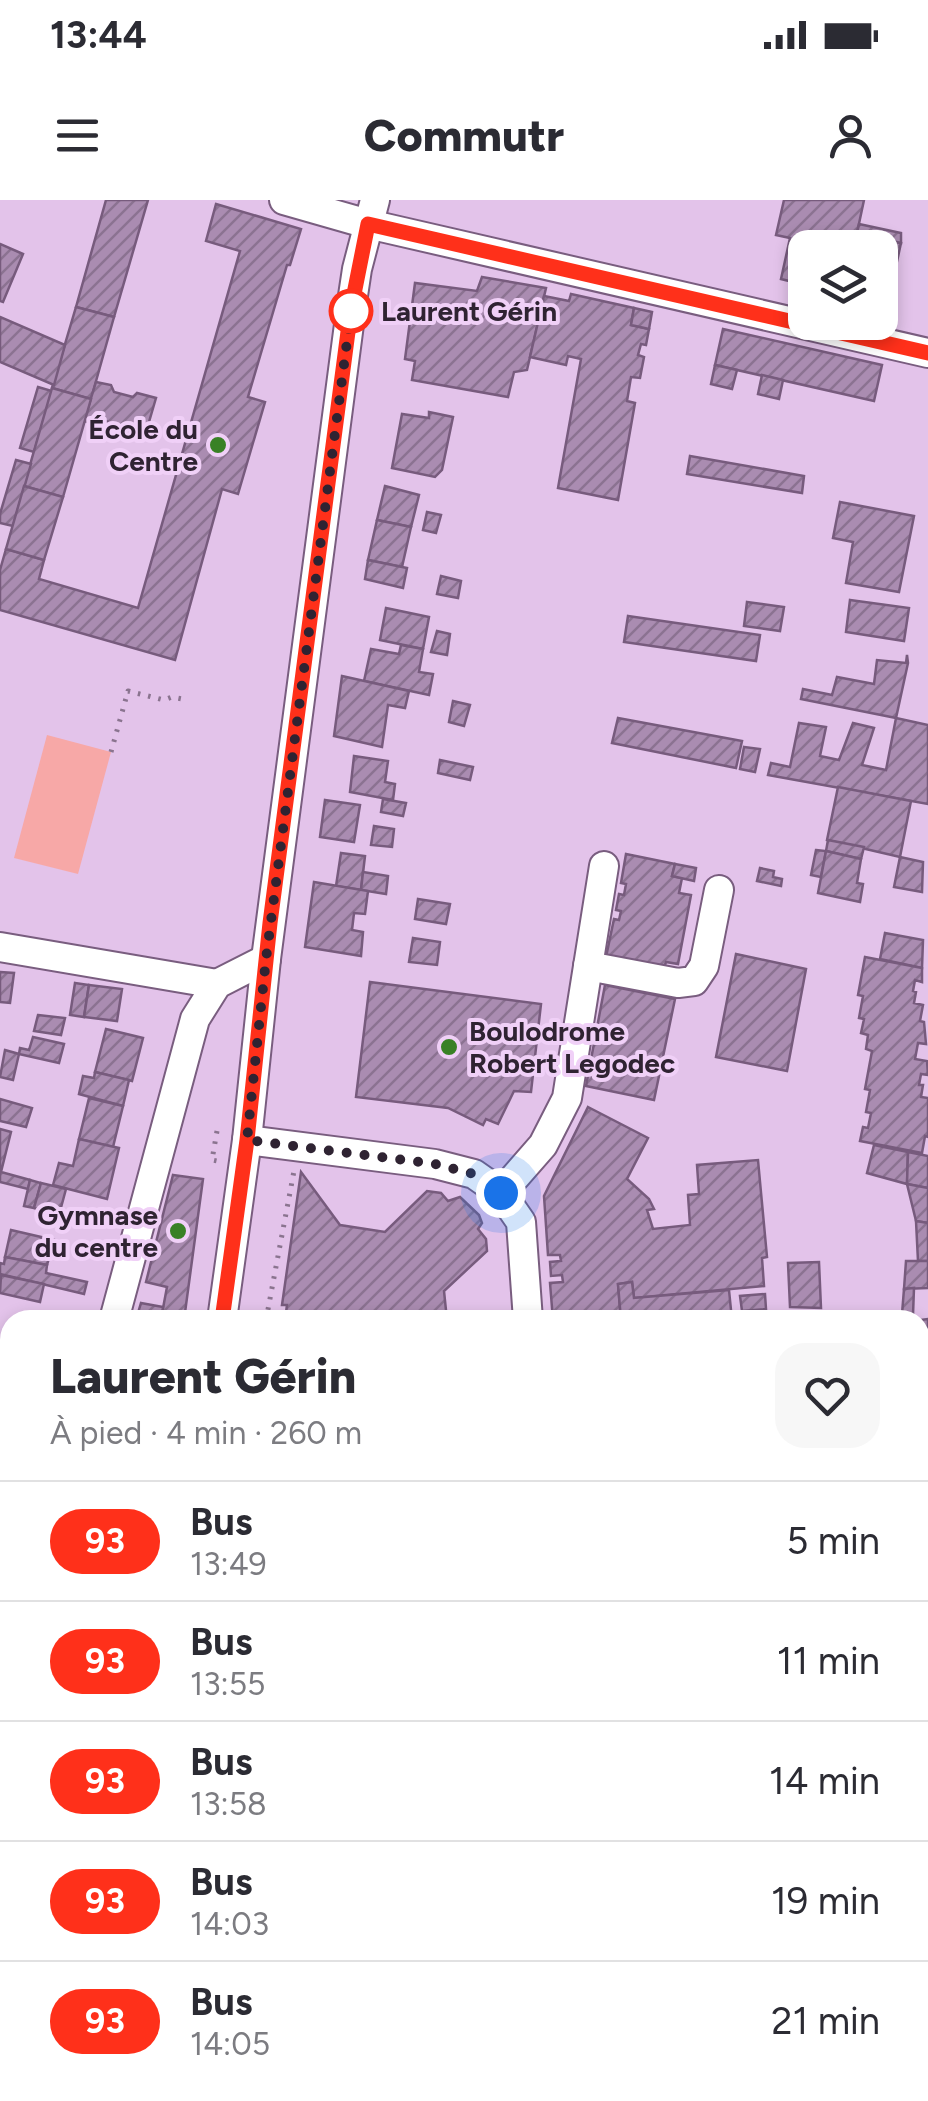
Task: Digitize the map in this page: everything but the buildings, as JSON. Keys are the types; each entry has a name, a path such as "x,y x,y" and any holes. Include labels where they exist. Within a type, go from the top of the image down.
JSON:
{"street":[{"path":"284,200 371,212 928,353"},
{"path":"223,1310 351,309 371,212"},
{"path":"501,1193 543,1145 567,1098 604,866"},
{"path":"588,966 678,983 694,981 704,966 720,890"},
{"path":"0,947 216,984"},
{"path":"117,1310 195,1019 216,984 266,959"},
{"path":"247,1140 435,1164 474,1174 501,1193 522,1222 527,1310"}],"path":[{"path":"111,752 128,691 164,700 187,700"},
{"path":"268,1310 294,1176"}],"shaded area":[{"path":"47,735 111,752 78,874 14,858"}],"bus line":[{"name":"93","path":"223,1310 351,309 368,224 928,353"}],"place":[{"name":"Laurent Gérin","path":"351,311"},
{"name":"École du Centre","path":"218,445"},
{"name":"Boulodrome Robert Legodec","path":"449,1047"},
{"name":"Gymnase du centre","path":"178,1231"}],"route":[{"path":"351,311 266,959 247,1140 435,1164 474,1174 501,1193"}]}
